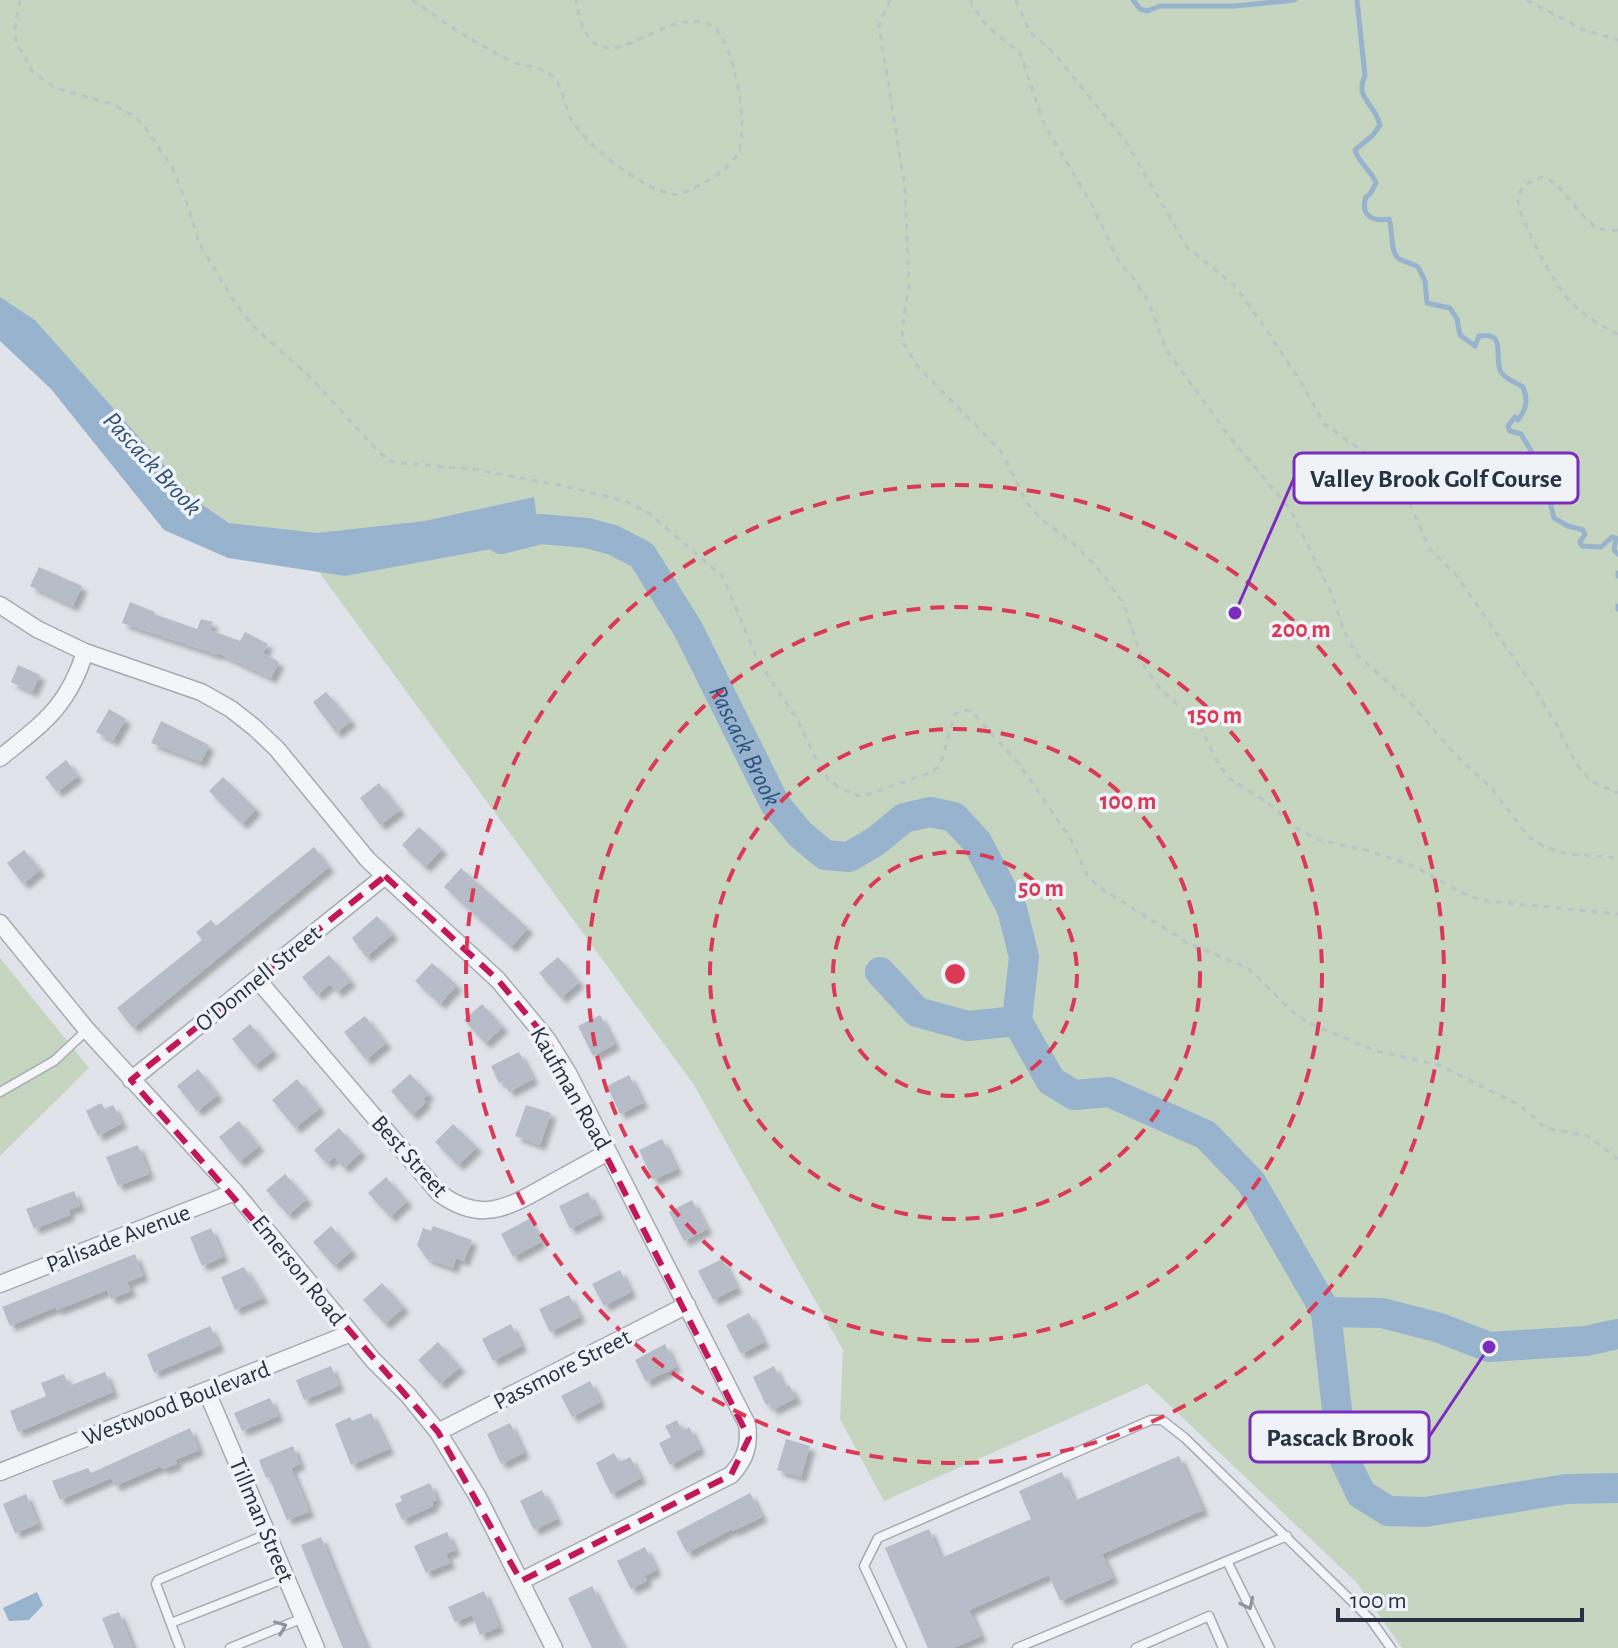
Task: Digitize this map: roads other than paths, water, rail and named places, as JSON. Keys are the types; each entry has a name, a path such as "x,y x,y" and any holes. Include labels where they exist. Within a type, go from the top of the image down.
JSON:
{"street":[{"name":"Kaufman Road","path":"0,605 37,629 85,652 201,692 231,709 277,749 368,860 487,970 524,1009 568,1073 747,1424 749,1438 740,1466 719,1483 521,1581"},
{"path":"0,758 58,708 70,692 85,652"},
{"name":"O'Donnell Street","path":"131,1080 385,876"},
{"name":"Emerson Road","path":"0,923 87,1030 235,1192 351,1333 438,1432 478,1497 554,1648"},
{"name":"Best Street","path":"257,979 439,1193 452,1203 482,1211 511,1205 608,1152"},
{"name":"Palisade Avenue","path":"0,1284 235,1192"},
{"name":"Passmore Street","path":"438,1432 687,1305"},
{"name":"Westwood Boulevard","path":"0,1472 351,1333"},
{"name":"Tillman Street","path":"207,1392 316,1648"}],"lane":[{"path":"0,1092 54,1061 87,1030"},
{"path":"902,1648 864,1566 878,1538 1151,1420 1162,1420 1185,1438 1371,1620 1391,1648"},
{"path":"180,1648 156,1584 158,1580 268,1534"},
{"path":"1017,1648 1287,1536"},
{"path":"1227,1561 1270,1648"},
{"path":"171,1623 286,1578"},
{"path":"1136,1648 1209,1616 1223,1648"},
{"path":"230,1648 304,1618"}],"water":[{"path":"0,297 35,320 194,499 229,523 317,533 425,521 534,497 540,540 345,576 228,558 164,530 51,389 0,341"},
{"path":"37,1592 43,1605 29,1620 9,1621 3,1608"}],"waterway":[{"path":"1133,0 1140,9 1147,11 1160,6 1235,6 1295,0"},
{"path":"1357,0 1365,76 1362,90 1380,125 1355,150 1376,183 1366,197 1366,213 1373,218 1389,219 1394,252 1399,259 1418,267 1425,281 1427,303 1450,308 1457,319 1460,335 1475,346 1479,336 1488,336 1497,342 1501,372 1523,387 1525,392 1523,412 1518,420 1515,417 1508,426 1510,431 1521,434 1539,464 1531,488 1550,502 1554,518 1583,530 1582,546 1601,547 1612,537 1616,538 1614,550 1618,554"},
{"name":"Pascack Brook","path":"501,539 541,529 587,533 613,540 642,555 688,629 775,804 800,834 825,855 849,857 876,841 904,818 930,812 954,817 977,842 1012,909 1024,957 1017,1021 1051,1081 1074,1095 1109,1092 1206,1135 1251,1182 1326,1312 1342,1454 1361,1494 1388,1511 1425,1512 1566,1489 1618,1488"},
{"path":"880,972 917,1012 968,1026 1017,1021"},
{"name":"Pascack Brook","path":"1326,1312 1382,1313 1440,1328 1489,1347 1586,1341 1618,1334"}],"place":[{"name":"Valley Brook Golf Course","path":"1235,613"},
{"name":"Pascack Brook","path":"1489,1347"}]}
